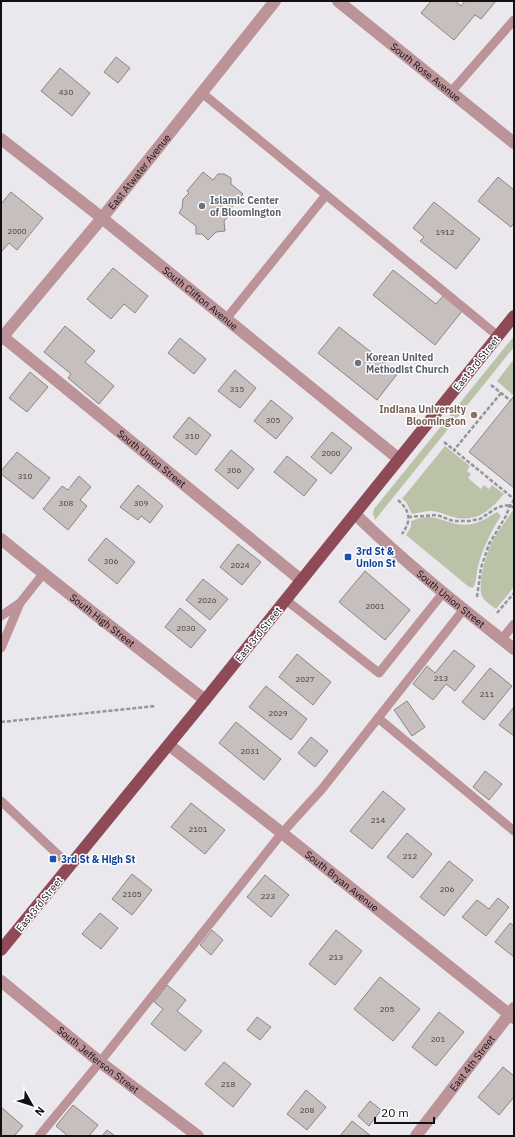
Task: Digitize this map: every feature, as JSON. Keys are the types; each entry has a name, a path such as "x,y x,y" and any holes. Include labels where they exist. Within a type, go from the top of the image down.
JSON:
{"main road":[{"name":"East 3rd Street","path":"1,950 169,745 514,316"}],"street":[{"name":"East Atwater Avenue","path":"2,338 102,218 275,1"},
{"name":"South Rose Avenue","path":"338,1 514,143"},
{"name":"South Clifton Avenue","path":"1,139 102,218 399,459"},
{"name":"South Union Street","path":"2,338 301,580"},
{"name":"South Union Street","path":"355,514 375,534 443,593 514,649"},
{"name":"South High Street","path":"1,540 205,700"},
{"name":"South Bryan Avenue","path":"169,745 512,1013"},
{"name":"South Jefferson Street","path":"1,981 100,1062 198,1136"},
{"name":"East 4th Street","path":"416,1136 512,1013"}],"lane":[{"path":"451,92 514,20"},
{"path":"202,93 498,336"},
{"path":"226,319 326,195"},
{"path":"1,648 20,603 43,574"},
{"path":"286,600 379,673 443,593"},
{"path":"1,616 20,603"},
{"path":"39,1136 100,1062 282,833 322,789 464,609"},
{"path":"502,639 514,624"},
{"path":"378,718 514,831"},
{"path":"1,802 70,866"}],"path":[{"path":"491,385 511,401"},
{"path":"454,450 501,393"},
{"path":"444,442 514,499 490,544 482,568 477,597"},
{"path":"398,500 405,507 408,517 408,524 402,534"},
{"path":"408,517 437,515 453,521 469,521 480,519 498,507 510,505 514,508"},
{"path":"497,613 514,593"},
{"path":"1,722 156,706"}],"green space":[{"path":"514,336 514,347 375,520 373,514 374,509"},
{"path":"514,359 514,396 497,381"},
{"path":"445,446 470,466 467,471 471,474 468,478 481,489 484,485 489,489 492,485 504,494 493,506 476,517 453,517 434,511 412,514 406,502 402,499"},
{"path":"513,510 514,587 496,609 486,602 482,596 481,577 491,544"},
{"path":"497,512 501,516 482,553 473,588 469,587 406,535 411,527 411,521 422,517 432,517 466,525 479,522"}],"building":[{"path":"431,1 455,1 461,6 465,1 496,1 481,19 475,15 454,40 421,13"},
{"path":"116,57 130,68 118,83 104,72"},
{"path":"60,68 90,93 72,116 41,91"},
{"name":"Islamic Center of Bloomington","path":"203,172 213,180 218,174 224,174 231,178 231,184 243,194 231,208 226,204 222,204 223,211 228,216 224,221 225,231 216,232 208,240 202,234 196,234 196,226 179,213 182,208 183,199 189,193 187,191"},
{"path":"498,177 514,190 514,223 511,227 478,201"},
{"path":"11,192 43,218 17,250 9,243 1,252 1,204"},
{"path":"434,202 480,239 456,269 420,241 424,237 413,228"},
{"path":"113,268 148,296 135,313 124,304 111,319 87,299"},
{"path":"393,270 436,304 444,295 463,310 435,345 373,295"},
{"path":"65,326 95,351 85,362 114,386 99,404 68,378 71,374 44,352"},
{"name":"Korean United Methodist Church","path":"339,327 398,373 377,400 318,353"},
{"path":"180,338 206,359 194,374 168,353"},
{"path":"235,370 256,388 240,408 218,391"},
{"path":"30,372 48,387 27,412 9,398"},
{"path":"514,396 514,488 469,452"},
{"path":"271,400 293,418 276,439 254,421"},
{"path":"189,417 211,435 196,455 173,437"},
{"path":"332,432 352,448 331,474 311,457"},
{"path":"231,450 254,469 238,489 215,470"},
{"path":"17,452 50,478 33,499 1,474 1,471"},
{"path":"287,456 317,480 304,496 274,472"},
{"path":"79,476 91,487 80,500 87,506 68,530 43,509 62,486 68,490"},
{"path":"138,485 163,506 150,523 141,516 138,520 120,507"},
{"path":"106,538 135,562 117,584 88,560"},
{"path":"238,544 261,562 242,585 220,567"},
{"path":"365,571 410,610 385,640 339,602"},
{"path":"203,579 228,599 210,620 186,600"},
{"path":"180,608 206,630 191,648 165,627"},
{"path":"454,650 475,666 455,691 446,684 433,700 413,684 427,666 435,673"},
{"path":"297,654 331,682 313,705 279,677"},
{"path":"490,668 512,686 484,720 462,702"},
{"path":"266,686 307,719 291,740 249,707"},
{"path":"407,701 425,727 412,736 394,710"},
{"path":"514,707 514,736 499,725"},
{"path":"236,722 281,759 264,780 219,743"},
{"path":"311,737 328,751 315,767 298,753"},
{"path":"485,771 502,784 489,800 473,787"},
{"path":"383,791 405,809 372,849 350,831"},
{"path":"191,803 225,830 205,854 171,827"},
{"path":"407,833 432,854 413,878 387,857"},
{"path":"449,861 473,880 444,916 420,897"},
{"path":"132,874 152,890 132,915 112,899"},
{"path":"265,875 289,895 271,917 247,897"},
{"path":"498,898 509,907 486,936 462,917 477,900 489,909"},
{"path":"100,913 118,928 101,949 82,934"},
{"path":"510,923 514,926 514,957 495,942"},
{"path":"212,930 223,940 211,955 200,945"},
{"path":"336,930 362,951 335,985 309,964"},
{"path":"380,977 420,1009 393,1041 354,1009"},
{"path":"167,985 186,1000 177,1011 202,1031 185,1051 151,1024 163,1009 154,1002"},
{"path":"439,1012 464,1032 436,1066 412,1047"},
{"path":"257,1017 271,1027 260,1040 247,1030"},
{"path":"224,1062 251,1084 233,1107 205,1084"},
{"path":"503,1067 514,1076 514,1097 499,1115 478,1097"},
{"path":"306,1090 326,1107 307,1130 287,1114"},
{"path":"370,1101 381,1110 369,1126 358,1116"},
{"path":"73,1105 98,1125 89,1136 68,1136 56,1126"},
{"path":"1,1107 23,1126 14,1136 1,1136"},
{"path":"352,1121 371,1136 340,1136"},
{"path":"107,1130 115,1136 102,1136"}],"place":[{"name":"Islamic Center of Bloomington","path":"202,206"},
{"name":"Korean United Methodist Church","path":"358,363"},
{"name":"Indiana University Bloomington","path":"474,415"},
{"name":"3rd St & Union St","path":"348,557"},
{"name":"3rd St & High St","path":"53,859"}]}
